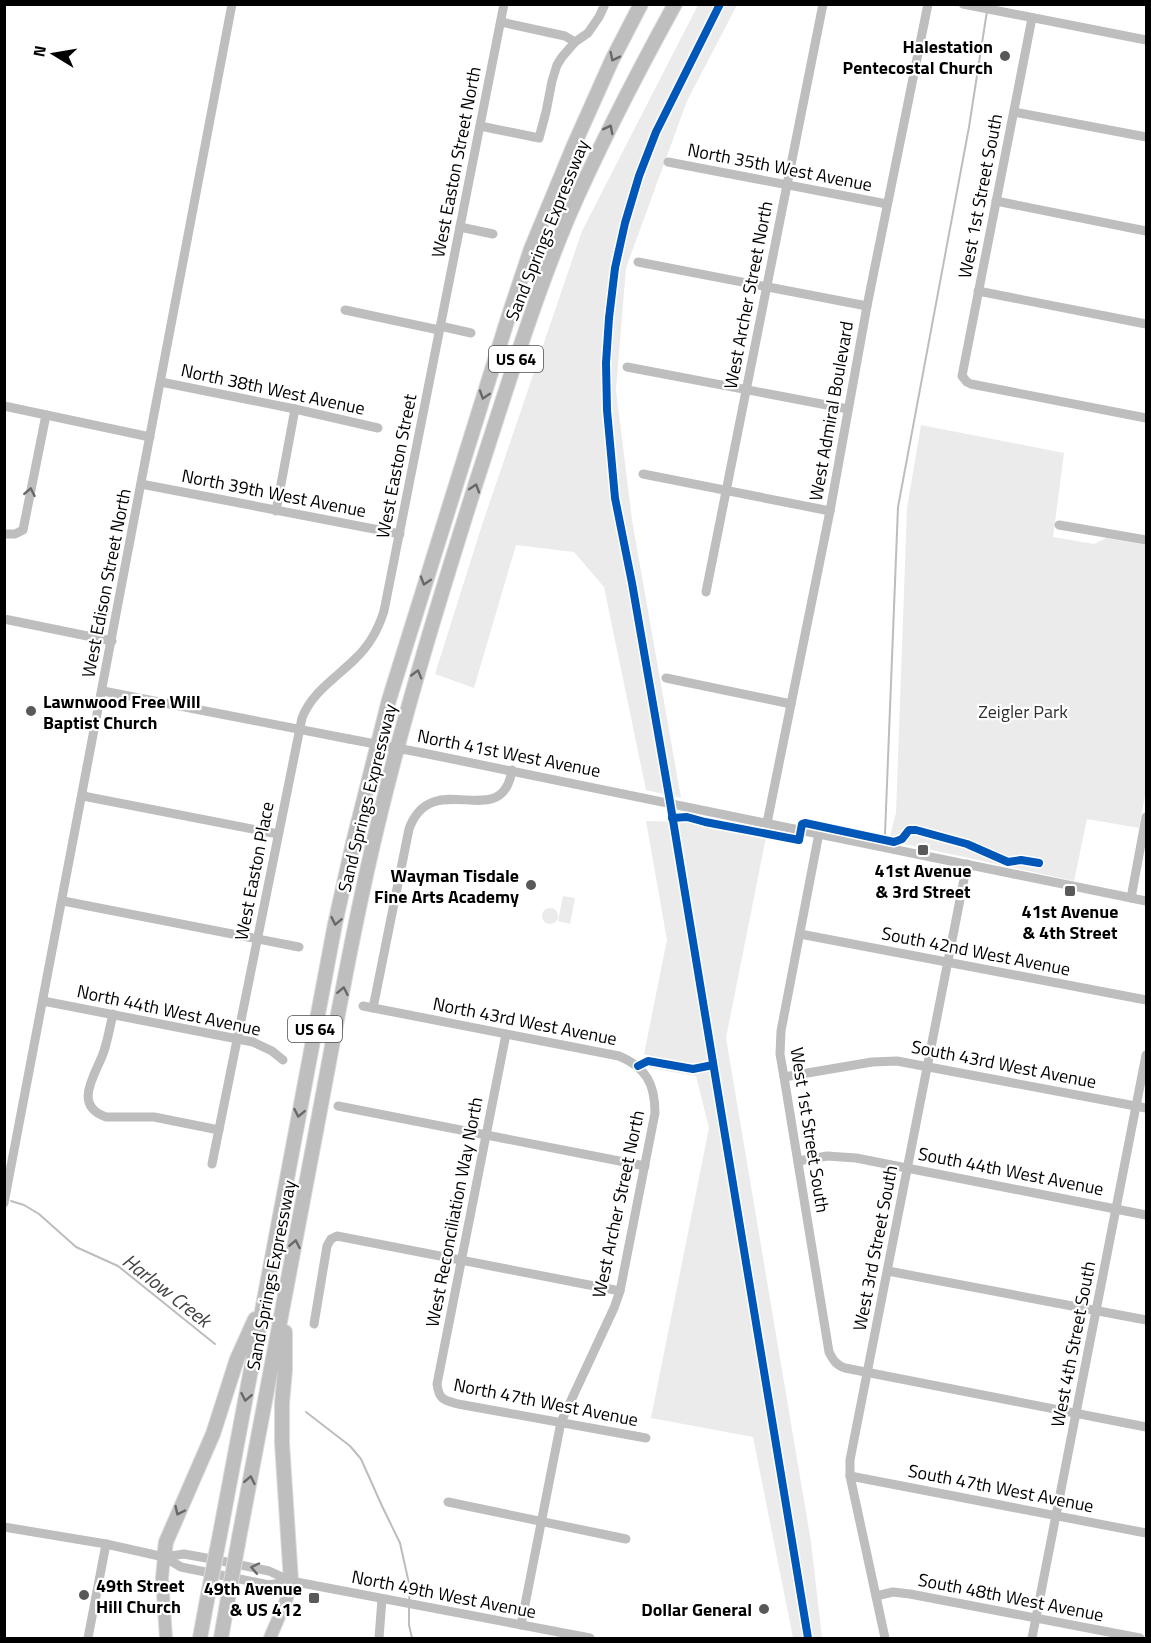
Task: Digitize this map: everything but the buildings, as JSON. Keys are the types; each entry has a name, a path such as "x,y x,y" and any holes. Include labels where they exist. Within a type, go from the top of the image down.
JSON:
{"highway":[{"name":"Sand Springs Expressway","path":"200,1638 335,924 396,677 531,249 590,107 641,4"},
{"name":"Sand Springs Expressway","path":"221,1638 365,881 401,731 502,401 546,275 569,216 604,139 675,4"},
{"path":"164,1557 166,1542 213,1434 237,1359 264,1299"},
{"path":"284,1302 285,1370 282,1432 291,1581"}],"main road":[{"path":"164,1557 162,1578 166,1638"},
{"path":"270,1638 287,1598 291,1581"}],"street":[{"name":"West Edison Street North","path":"4,1203 232,4"},
{"name":"West Easton Street North","path":"439,328 504,4"},
{"path":"480,126 539,138 554,73 562,57 575,42 588,33 605,4"},
{"name":"West Archer Street North","path":"706,592 823,4"},
{"name":"West Admiral Boulevard","path":"767,823 928,4"},
{"path":"963,4 1146,40"},
{"name":"West 1st Street South","path":"1032,18 962,372 963,380 971,384 1146,418"},
{"path":"501,21 565,36 575,42"},
{"path":"1014,112 1146,137"},
{"name":"North 35th West Avenue","path":"668,162 887,204"},
{"path":"996,201 1146,231"},
{"path":"460,227 493,234"},
{"path":"638,262 867,306"},
{"path":"978,291 1146,324"},
{"path":"345,310 471,333"},
{"name":"West Easton Street","path":"384,611 439,328"},
{"path":"627,367 848,409"},
{"name":"North 38th West Avenue","path":"161,382 378,428"},
{"path":"4,406 150,437"},
{"path":"276,511 295,409"},
{"path":"4,534 15,534 23,530 45,415"},
{"path":"643,474 830,511"},
{"name":"North 39th West Avenue","path":"141,484 400,534"},
{"path":"1059,525 1146,540"},
{"name":"West Easton Place","path":"212,1164 304,711 311,700 363,651 375,635 384,611"},
{"path":"4,619 112,641"},
{"path":"666,678 791,704"},
{"name":"North 41st West Avenue","path":"103,691 512,770 1146,901"},
{"name":"North 43rd West Avenue","path":"512,770 509,783 504,790 492,798 477,801 438,799 425,805 415,814 409,829 368,1007 619,1056 638,1066"},
{"path":"83,796 278,834"},
{"path":"1131,898 1144,841 1146,817"},
{"name":"West 1st Street South","path":"819,833 781,1031 780,1054 829,1352 841,1367 1146,1427"},
{"name":"West 3rd Street South","path":"885,1638 850,1476 850,1460 967,864"},
{"path":"63,901 299,947"},
{"name":"South 42nd West Avenue","path":"800,934 1146,1000"},
{"name":"North 44th West Avenue","path":"43,1001 238,1038 272,1050 284,1060"},
{"path":"113,1014 104,1051 89,1086 90,1104 96,1112 106,1117 154,1118 219,1130"},
{"name":"West Reconciliation Way North","path":"440,1396 437,1384 506,1034"},
{"name":"West 4th Street South","path":"1032,1638 1116,1209 1142,1107 1146,1055"},
{"name":"South 43rd West Avenue","path":"784,1077 885,1061 908,1062 1142,1107"},
{"name":"West Archer Street North","path":"522,1625 561,1422 620,1291 655,1113 655,1101 649,1080 638,1066"},
{"path":"338,1106 645,1166"},
{"name":"South 44th West Avenue","path":"798,1161 840,1156 1146,1215"},
{"path":"314,1324 327,1246 334,1237 620,1291"},
{"path":"888,1271 1146,1320"},
{"name":"North 47th West Avenue","path":"440,1396 458,1404 646,1438"},
{"name":"South 47th West Avenue","path":"850,1476 1146,1533"},
{"path":"448,1502 626,1539"},
{"name":"North 49th West Avenue","path":"4,1527 106,1544 164,1557 184,1554 217,1560 269,1571 291,1581 590,1638"},
{"path":"88,1638 106,1544"},
{"name":"South 48th West Avenue","path":"876,1596 893,1592 910,1594 1140,1638"},
{"path":"379,1638 385,1600"}],"green space":[{"path":"698,5 737,5 687,101 626,268 616,390 632,520 681,798 646,790 604,587 574,552 516,545 474,688 435,674 482,525 582,231"},
{"name":"Zeigler Park","path":"921,425 1064,453 1053,537 1094,544 1106,538 1146,545 1146,790 1139,828 1087,819 1074,881 900,843 890,836 896,813 907,508"},
{"path":"646,821 685,822 766,837 726,1038 811,1542 822,1638 793,1638 753,1437 651,1418 709,1128 696,1076 649,1068 651,1056 644,1054 667,940"},
{"path":"563,896 575,898 570,924 558,921"},
{"path":"550,908 556,910 558,916 556,922 550,924 544,922 542,916 544,910"}],"waterway":[{"path":"885,834 898,507 969,127 987,11"},
{"name":"Harlow Creek","path":"11,1201 24,1205 39,1214 76,1247 118,1266 215,1344"},
{"name":"Harlow Creek","path":"306,1412 350,1446 361,1459 400,1543 410,1588 409,1602"},
{"name":"Harlow Creek","path":"409,1607 412,1638"}],"cycle path":[{"path":"720,4 656,132 639,176 625,223 615,268 609,318 606,363 607,410 615,498 669,796 808,1638"},
{"path":"672,818 687,817 799,840 802,824 805,823 894,842 902,839 909,830 916,830 967,844 1008,862 1021,860 1039,863"},
{"path":"638,1066 648,1061 693,1069 713,1065"}],"place":[{"name":"Halestation Pentecostal Church","path":"1005,56"},
{"name":"Lawnwood Free Will Baptist Church","path":"31,711"},
{"name":"41st Avenue & 3rd Street","path":"923,850"},
{"name":"Wayman Tisdale Fine Arts Academy","path":"531,885"},
{"name":"41st Avenue & 4th Street","path":"1070,891"},
{"name":"49th Street Hill Church","path":"84,1595"},
{"name":"49th Avenue & US 412","path":"314,1598"},
{"name":"Dollar General","path":"764,1609"}]}
